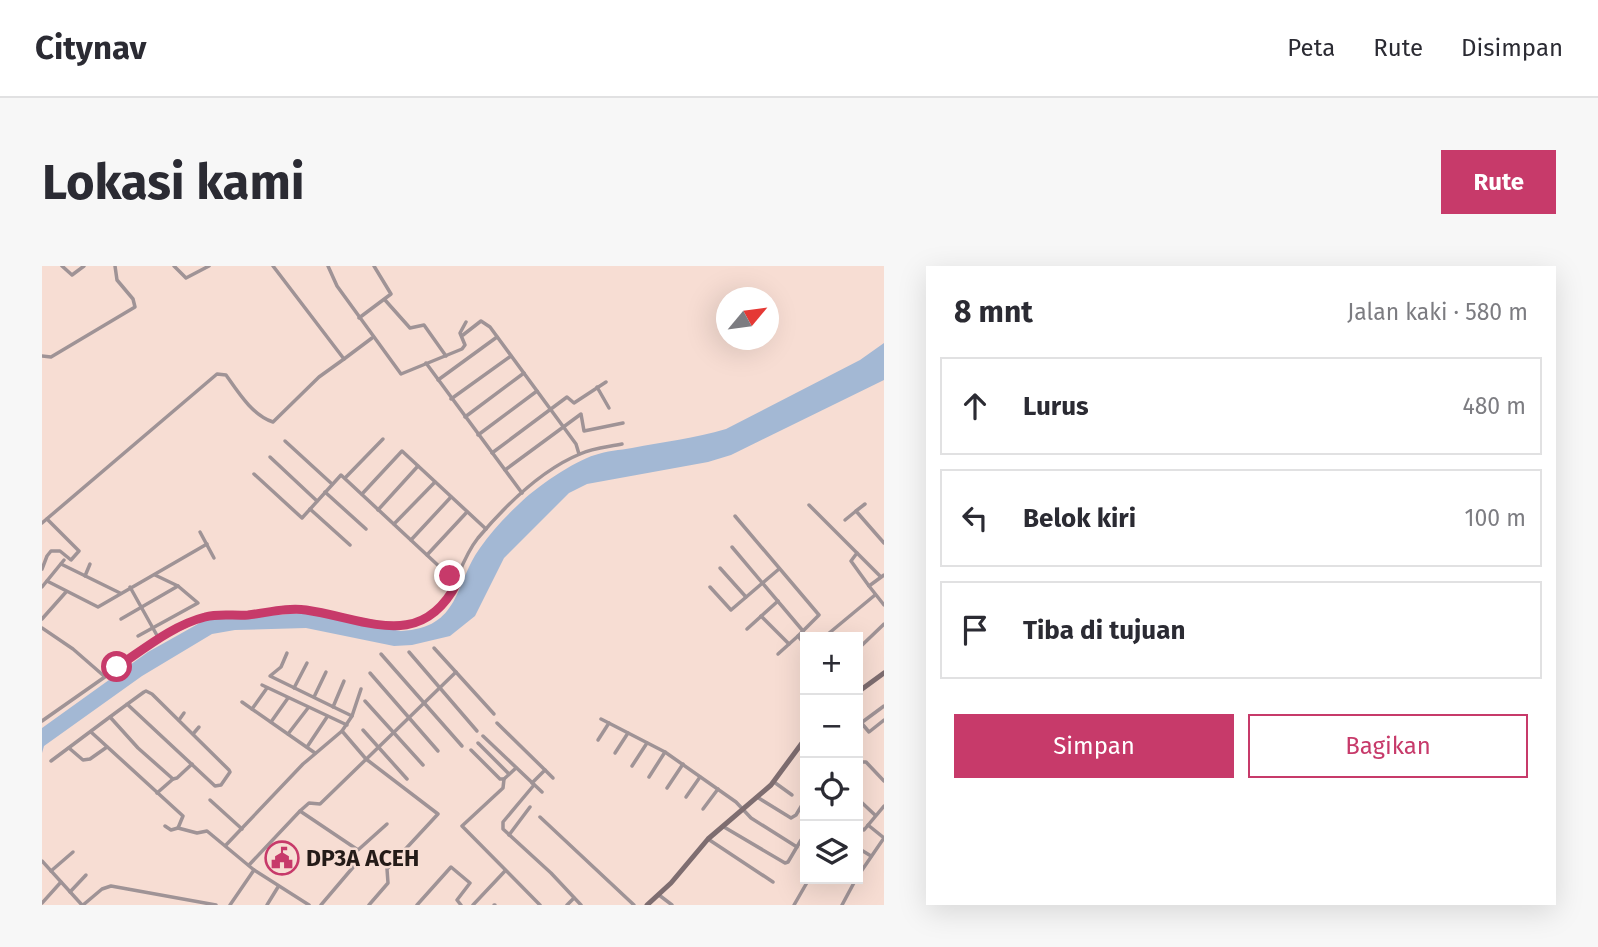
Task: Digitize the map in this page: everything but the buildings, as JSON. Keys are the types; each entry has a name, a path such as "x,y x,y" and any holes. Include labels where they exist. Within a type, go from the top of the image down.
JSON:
{"street":[{"path":"61,266 72,275 84,266"},
{"path":"42,356 51,357 135,307 133,299 117,280 115,266"},
{"path":"174,266 186,278 209,266"},
{"path":"273,266 344,359"},
{"path":"359,318 386,300 392,292 374,266"},
{"path":"329,267 337,286 401,374 464,346 460,333 466,322"},
{"path":"386,300 410,328 424,325 446,356"},
{"path":"463,335 481,321 490,327 576,444 579,454"},
{"path":"42,523 217,374 226,374 247,403 273,422 299,395 372,337"},
{"path":"438,380 497,337"},
{"path":"451,399 511,356"},
{"path":"426,363 522,493"},
{"path":"465,417 524,373"},
{"path":"492,453 567,397 574,402 606,382"},
{"path":"597,387 609,408"},
{"path":"478,435 537,391"},
{"path":"505,470 581,414 584,431 623,423"},
{"path":"345,478 383,439"},
{"path":"285,441 332,484"},
{"path":"42,721 159,639 205,617 302,609 387,625 407,625 426,619 436,612 457,583 475,543 522,493 579,454 622,444"},
{"path":"362,494 402,452 486,530"},
{"path":"270,457 317,500"},
{"path":"379,510 418,466"},
{"path":"254,474 302,518 341,475 457,583"},
{"path":"394,524 435,482"},
{"path":"325,492 366,529"},
{"path":"411,540 451,497"},
{"path":"845,520 865,504"},
{"path":"809,505 882,576 869,586"},
{"path":"310,509 350,545"},
{"path":"856,511 884,543"},
{"path":"427,555 467,512"},
{"path":"735,516 819,615 778,654"},
{"path":"42,569 51,551 60,551 71,560 79,551 47,519"},
{"path":"200,532 214,558"},
{"path":"47,582 98,607 207,544"},
{"path":"732,547 803,631"},
{"path":"857,552 851,561 884,606"},
{"path":"42,587 63,562 120,593"},
{"path":"85,576 90,564"},
{"path":"720,568 746,597"},
{"path":"710,587 731,610 779,569"},
{"path":"138,636 198,603 178,586 153,574"},
{"path":"121,619 178,586"},
{"path":"130,587 159,639"},
{"path":"42,619 66,591"},
{"path":"830,632 875,595"},
{"path":"747,629 778,601"},
{"path":"761,616 789,644"},
{"path":"863,644 884,625"},
{"path":"42,628 73,649 104,677"},
{"path":"434,648 494,715"},
{"path":"409,652 477,731"},
{"path":"287,653 281,667 270,676 352,716"},
{"path":"381,653 462,746"},
{"path":"294,688 307,663"},
{"path":"314,698 326,672"},
{"path":"249,866 300,811 309,803 320,804 457,672"},
{"path":"370,673 438,751"},
{"path":"863,688 884,673"},
{"path":"332,707 344,681"},
{"path":"262,685 347,725"},
{"path":"252,709 267,688"},
{"path":"226,845 315,753 342,731 352,716 361,688"},
{"path":"51,761 90,731 110,717 127,704 144,692 149,692 230,772 218,787 127,704"},
{"path":"271,722 288,698"},
{"path":"365,701 423,765"},
{"path":"242,702 315,753"},
{"path":"863,719 884,706"},
{"path":"288,734 308,707"},
{"path":"179,720 184,713"},
{"path":"307,747 327,716"},
{"path":"110,717 138,748 173,779"},
{"path":"601,719 666,752 736,802 751,818 797,847"},
{"path":"863,725 869,732 884,720"},
{"path":"497,723 553,778"},
{"path":"598,740 609,723"},
{"path":"193,733 199,727"},
{"path":"363,730 407,779"},
{"path":"90,731 183,816 178,828"},
{"path":"342,731 366,759 438,814 387,869 388,883 369,905"},
{"path":"615,753 628,733"},
{"path":"483,736 542,792"},
{"path":"478,743 509,774"},
{"path":"632,766 646,743"},
{"path":"69,748 83,761 107,747"},
{"path":"647,905 708,839 774,782 800,747"},
{"path":"471,750 500,779 504,779"},
{"path":"649,777 666,752"},
{"path":"863,762 884,781"},
{"path":"157,793 192,764"},
{"path":"667,788 683,764"},
{"path":"517,768 504,779 503,788 462,826 540,905"},
{"path":"545,771 503,822 503,830 551,873 581,905"},
{"path":"686,797 700,777"},
{"path":"774,782 792,794"},
{"path":"703,809 718,789"},
{"path":"757,797 791,818 800,808"},
{"path":"210,800 242,829"},
{"path":"863,804 875,815"},
{"path":"863,830 884,806"},
{"path":"509,835 530,807"},
{"path":"300,811 358,850 387,824"},
{"path":"540,817 634,905"},
{"path":"863,868 884,838 868,825"},
{"path":"165,826 171,830 178,828 197,833 207,831 254,870 306,904"},
{"path":"724,827 784,862 788,862 800,842"},
{"path":"708,839 773,882"},
{"path":"863,851 871,856"},
{"path":"51,871 73,852"},
{"path":"42,862 83,905 102,889 111,886 183,902 216,905"},
{"path":"321,905 355,865"},
{"path":"417,905 451,867 470,883 457,900 461,905"},
{"path":"230,905 254,870"},
{"path":"473,905 505,871"},
{"path":"70,892 86,875"},
{"path":"42,903 61,881"},
{"path":"794,905 805,884"},
{"path":"842,905 853,884"},
{"path":"267,905 278,887"},
{"path":"659,895 672,905"},
{"path":"567,905 574,898"}],"water":[{"path":"884,343 884,380 731,455 708,462 587,484 569,493 504,558 475,616 450,636 412,645 394,646 306,628 235,630 212,634 142,676 44,746 42,753 42,728 148,652 205,620 303,613 401,631 421,628 435,622 446,613 453,602 472,562 493,530 526,498 566,469 604,452 726,429 860,360"}],"place":[{"name":"DP3A ACEH","path":"282,858"}],"route":[{"path":"117,667 179,628 212,615 246,615 302,609 397,626 417,623 436,612 449,597 457,583 450,576"}]}
